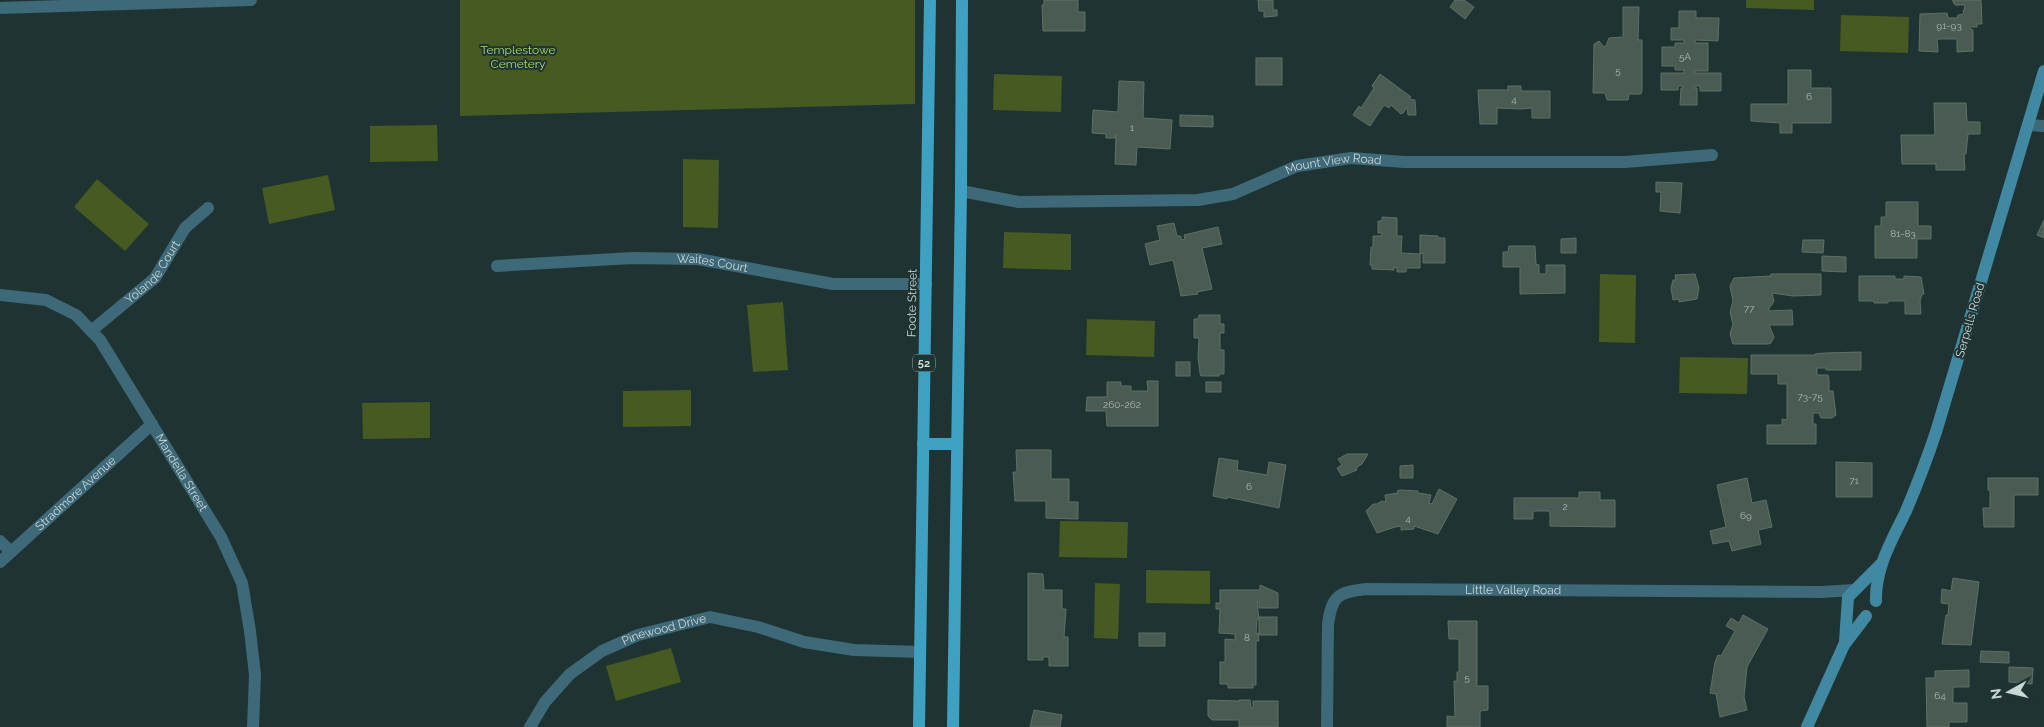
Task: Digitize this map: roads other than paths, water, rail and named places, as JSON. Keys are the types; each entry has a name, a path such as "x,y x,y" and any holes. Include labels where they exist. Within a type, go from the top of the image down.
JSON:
{"main road":[{"name":"Foote Street","path":"919,727 930,0"},
{"path":"953,727 962,0"},
{"path":"923,444 957,444"}],"street":[{"path":"0,8 99,3 251,0"},
{"name":"Serpells Road","path":"1807,727 1844,645 1866,616 1873,610 1881,564 1922,475 2044,71"},
{"path":"2028,125 2044,126"},
{"name":"Mount View Road","path":"961,191 1020,202 1198,200 1233,194 1297,166 1352,158 1404,162 1625,162 1712,155"},
{"name":"Yolande Court","path":"91,331 156,278 185,228 208,208"},
{"name":"Waites Court","path":"498,266 632,258 698,259 833,284 926,284"},
{"name":"Mandella Street","path":"0,295 46,300 76,315 100,340 221,537 242,583 250,630 255,675 253,727"},
{"name":"Stradmore Avenue","path":"0,562 152,424"},
{"path":"0,541 11,552"},
{"name":"Serpells Road","path":"1844,645 1848,597 1881,564"},
{"path":"1854,590 1858,588 1868,589 1872,592 1876,601"},
{"name":"Little Valley Road","path":"1327,727 1328,624 1330,611 1337,597 1350,591 1376,589 1822,592 1854,590"},
{"name":"Little Valley Road","path":"1822,592 1835,597 1847,606"},
{"path":"1847,606 1857,616 1866,616"},
{"name":"Pinewood Drive","path":"530,727 545,702 570,674 602,651 638,635 710,616 758,627 804,642 854,650 920,652"}],"park label":[{"name":"Templestowe Cemetery","path":"518,57"}]}
